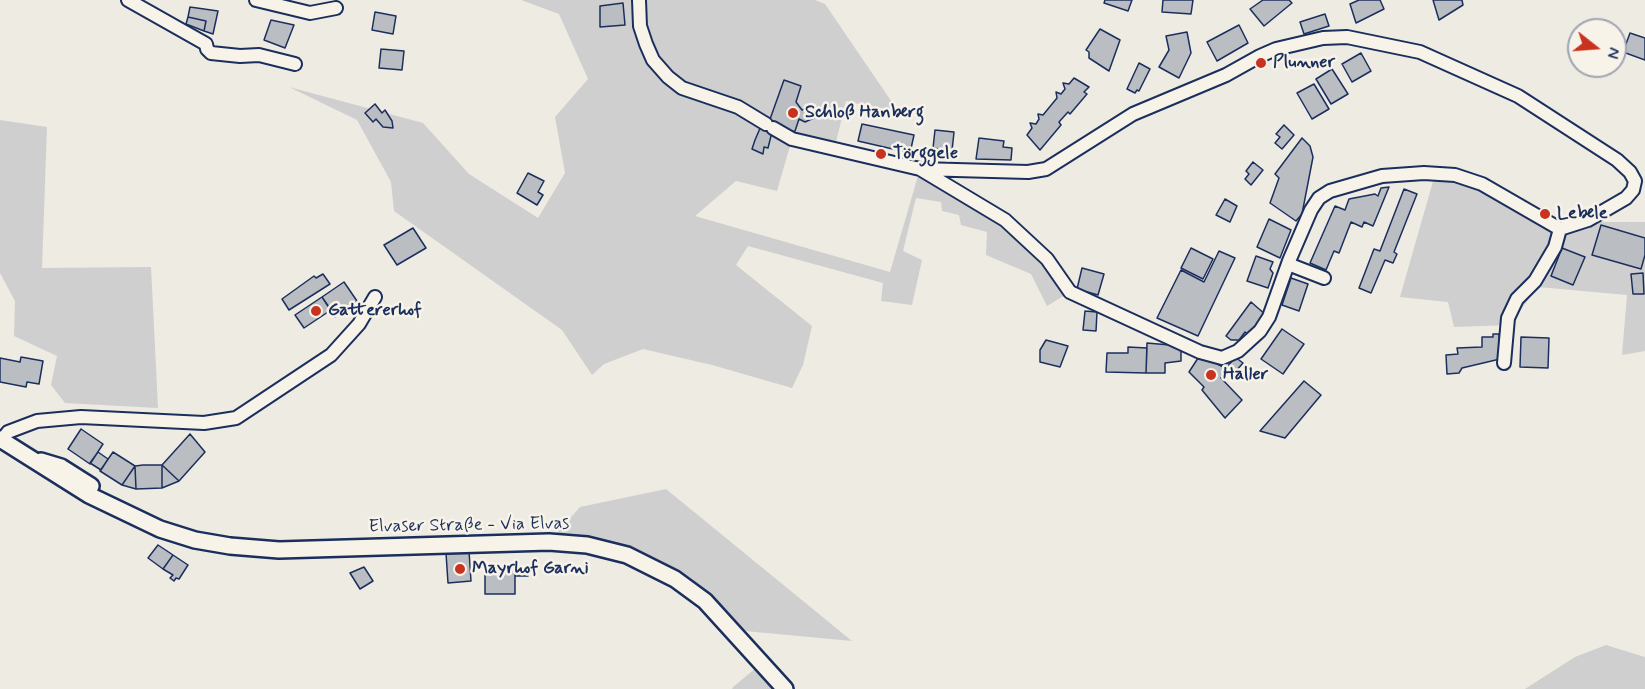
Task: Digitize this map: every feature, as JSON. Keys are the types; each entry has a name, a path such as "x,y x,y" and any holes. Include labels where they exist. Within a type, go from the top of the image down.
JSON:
{"street":[{"path":"128,0 206,44 207,50 212,53 240,56 259,55 295,64"},
{"path":"256,0 310,13 336,8"},
{"path":"639,0 640,26 653,60 668,77 682,88 738,107 792,139 920,170 1028,172 1046,169 1133,114 1226,75 1260,56 1323,38 1347,37 1420,52 1499,87 1617,160 1640,181 1626,198 1588,220 1560,229 1482,184 1455,176 1424,173 1382,176 1343,186 1319,198 1288,264 1269,316 1260,331 1230,355 1214,357 1070,292 1047,259 1005,220 920,170"},
{"path":"1504,363 1508,318 1517,298 1536,281 1555,247 1560,229"},
{"path":"1288,264 1324,278"},
{"name":"Elvaser Straße - Via Elvas","path":"375,297 359,324 331,355 236,418 204,423 81,417 37,421 9,432 1,440 35,460 48,472 109,504 177,535 230,546 279,550 549,542 587,545 627,555 675,579 705,601 785,689"}],"shaded area":[{"path":"521,0 815,0 825,4 900,114 846,101 834,150 792,139 777,191 736,181 695,216 890,272 920,169 1005,220 1070,292 1047,306 1031,274 986,255 987,232 961,225 959,215 942,211 941,202 916,198 903,251 922,260 912,305 881,301 883,283 748,246 736,265 812,326 803,365 792,388 712,365 643,349 604,364 592,375 562,330 394,211 391,182 357,120 289,87 423,123 469,174 538,218 565,173 555,117 588,79 559,14"},
{"path":"0,120 47,127 42,268 151,267 158,408 65,403 51,385 57,356 14,336 15,301 0,273"},
{"path":"1436,171 1451,172 1561,222 1645,222 1645,351 1622,355 1627,295 1538,287 1509,325 1454,327 1448,302 1400,297"},
{"path":"666,489 852,641 745,631 741,638 650,565 549,542 580,507"},
{"path":"1606,645 1645,657 1645,689 1525,689 1575,657"},
{"path":"763,662 785,689 732,689 733,687"}],"building":[{"path":"1105,0 1132,0 1128,11 1104,3"},
{"path":"1163,0 1193,0 1191,14 1162,12"},
{"path":"1263,0 1289,0 1292,3 1264,26 1250,9"},
{"path":"1359,0 1380,0 1384,9 1356,23 1350,4"},
{"path":"1433,0 1462,0 1463,5 1439,20"},
{"path":"623,3 625,25 600,27 600,6"},
{"path":"190,7 218,11 213,34 204,31 206,21 188,17"},
{"path":"375,12 396,16 393,34 372,30"},
{"path":"1325,14 1329,26 1304,34 1300,22"},
{"path":"188,17 206,21 204,31 186,24"},
{"path":"271,20 294,25 285,48 264,40"},
{"path":"1239,25 1248,43 1217,61 1207,42"},
{"path":"1100,29 1120,40 1109,71 1089,58 1089,52 1086,50"},
{"path":"1187,32 1191,53 1179,78 1159,67 1169,50 1166,36"},
{"path":"1630,33 1645,38 1645,60 1627,53"},
{"path":"381,49 404,51 402,70 379,68"},
{"path":"1361,53 1371,71 1352,82 1342,64"},
{"path":"1139,63 1150,69 1139,91 1135,93 1127,89"},
{"path":"1332,69 1348,94 1331,104 1316,79"},
{"path":"1074,78 1089,87 1084,92 1087,94 1070,114 1068,112 1059,122 1061,125 1040,150 1027,135 1032,128 1030,123 1036,124 1039,119 1038,114 1043,115 1057,98 1056,92 1061,94 1065,89 1063,83 1069,84"},
{"name":"Schloß Hanberg","path":"784,80 801,86 796,102 802,110 811,106 816,117 805,122 799,119 795,131 772,132 768,148 764,147 763,154 752,149 761,126 769,122"},
{"path":"1314,84 1329,109 1312,119 1297,93"},
{"path":"375,104 382,113 385,110 392,121 393,128 383,127 376,119 373,122 365,113"},
{"path":"862,124 914,135 910,153 858,141"},
{"path":"1284,125 1294,135 1282,149 1275,143 1280,137 1276,134"},
{"path":"935,130 954,132 952,151 933,148"},
{"path":"979,138 1004,141 1003,147 1012,148 1011,160 976,159"},
{"path":"1302,138 1310,146 1313,157 1302,214 1296,221 1270,203 1279,178 1275,174"},
{"path":"1253,162 1263,170 1251,185 1245,179 1249,174 1246,171"},
{"path":"528,173 544,181 538,192 543,195 537,205 517,193"},
{"path":"1389,187 1373,226 1364,222 1362,227 1351,222 1339,253 1334,251 1326,270 1310,263 1335,206 1345,210 1349,199 1375,194 1378,196 1381,188"},
{"path":"1404,189 1417,194 1394,252 1397,254 1393,263 1385,260 1371,293 1359,288 1374,249 1380,251"},
{"path":"1225,199 1237,206 1230,222 1216,215"},
{"path":"1269,219 1291,230 1280,258 1257,247"},
{"path":"1601,225 1645,238 1645,255 1641,269 1592,255"},
{"path":"413,228 426,248 397,265 384,245"},
{"path":"1191,248 1213,259 1203,279 1181,268"},
{"path":"1562,248 1585,257 1573,285 1551,276"},
{"path":"1219,251 1235,258 1198,336 1157,318 1181,270 1204,282"},
{"path":"1256,256 1273,262 1270,269 1273,273 1268,288 1247,281"},
{"path":"1082,268 1104,274 1098,295 1077,289"},
{"path":"1643,273 1644,294 1633,294 1631,274"},
{"path":"323,274 330,284 289,310 282,299 314,276 316,278"},
{"path":"1291,278 1308,284 1299,311 1282,305"},
{"path":"344,282 357,301 335,317 322,297"},
{"path":"322,297 331,310 304,328 295,315"},
{"path":"1251,302 1266,315 1248,334 1245,332 1239,340 1231,340 1226,336"},
{"path":"1085,311 1097,312 1096,331 1083,330"},
{"path":"1282,329 1304,344 1283,374 1261,359"},
{"path":"1493,334 1499,334 1500,359 1462,368 1459,373 1447,374 1446,355 1458,354 1457,348 1482,347 1482,337 1493,337"},
{"path":"1521,337 1549,338 1548,368 1520,367"},
{"path":"1046,340 1068,346 1060,367 1040,362 1040,350"},
{"path":"1147,343 1181,346 1181,361 1165,363 1165,373 1146,373"},
{"path":"1128,347 1147,348 1146,373 1106,372 1107,353 1128,353"},
{"path":"1200,355 1227,369 1221,378 1242,400 1225,418 1202,390 1204,387 1189,372"},
{"path":"21,357 43,361 39,384 27,382 26,387 0,382 0,358 20,362"},
{"path":"1235,357 1243,363 1235,372 1228,366"},
{"path":"1304,381 1321,395 1285,438 1260,431"},
{"path":"81,429 103,444 90,464 68,449"},
{"path":"190,434 205,452 179,481 162,465"},
{"path":"98,452 108,459 101,470 90,463"},
{"path":"113,452 135,466 122,485 100,471"},
{"path":"162,465 162,488 136,489 135,466"},
{"path":"162,465 179,481 162,488"},
{"path":"135,466 136,489 122,485"},
{"path":"158,545 173,555 163,569 148,558"},
{"path":"469,551 471,581 448,583 446,553"},
{"path":"173,555 188,565 179,579 176,578 174,581 170,578 173,575 163,569"},
{"path":"364,567 373,581 360,589 350,573"},
{"path":"485,568 515,568 515,594 485,594"},
{"path":"515,568 528,568 528,576 515,576"}],"place":[{"name":"Plunner","path":"1261,63"},
{"name":"Schloß Hanberg","path":"793,113"},
{"name":"Törggele","path":"881,154"},
{"name":"Lebele","path":"1545,214"},
{"name":"Gattererhof","path":"316,311"},
{"name":"Haller","path":"1211,375"},
{"name":"Mayrhof Garni","path":"460,569"}]}
